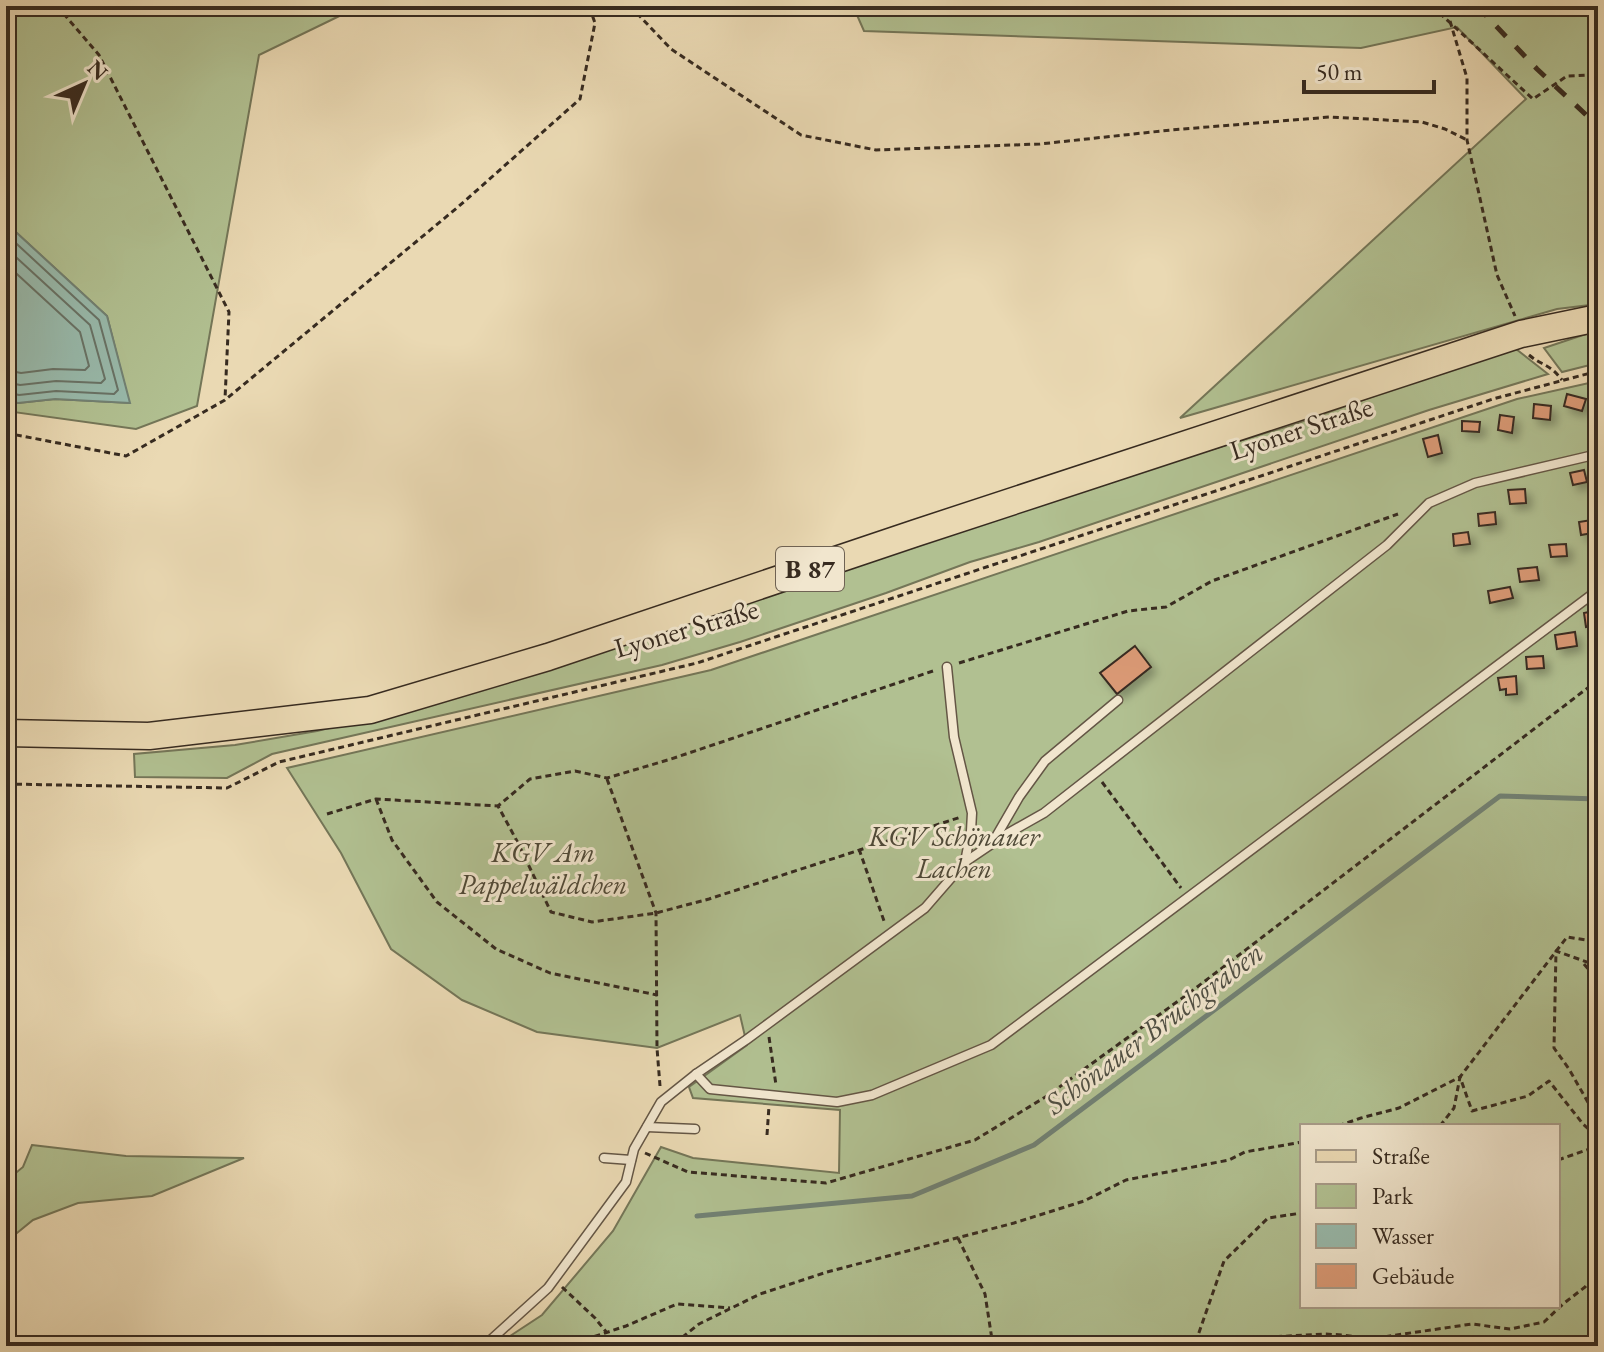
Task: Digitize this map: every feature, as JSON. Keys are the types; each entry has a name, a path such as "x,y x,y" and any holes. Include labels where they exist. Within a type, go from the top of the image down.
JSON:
{"main road":[{"name":"Lyoner Straße","path":"6,733 149,736 370,710 548,657 1521,334 1598,318"}],"lane":[{"path":"484,1346 555,1280 626,1182 634,1149 661,1102 925,908 965,862 1044,813 1387,545 1429,503 1475,483 1598,454"},
{"path":"696,1074 710,1089 837,1102 872,1095 991,1045 1598,590"},
{"path":"947,667 954,737 972,813 965,862"},
{"path":"992,844 1019,797 1045,761 1118,700"},
{"path":"647,1127 695,1129"},
{"path":"604,1158 631,1160"}],"path":[{"path":"57,6 99,55 229,312 225,400"},
{"path":"6,433 126,456 225,400 458,207 580,99 595,23 589,6"},
{"path":"630,6 671,49 801,135 876,150 1040,144 1330,117 1422,122 1467,140"},
{"path":"1434,8 1441,6"},
{"path":"1434,8 1533,99 1567,76 1598,73"},
{"path":"1450,21 1467,78 1467,140 1497,275 1517,320"},
{"path":"1525,348 1535,360 1555,370 1562,380"},
{"name":"Lyoner Straße","path":"6,784 227,788 279,762 697,663 1493,399 1598,371"},
{"path":"327,814 376,799 498,806 530,779 575,771 607,778 1128,611 1166,607 1212,581 1429,503"},
{"path":"634,1149 688,1172 826,1183 975,1140 1047,1096 1192,991 1598,680"},
{"path":"607,778 656,913 657,1048 661,1102"},
{"path":"1106,787 1189,897"},
{"path":"376,799 392,840 437,902 496,949 550,973 657,995"},
{"path":"498,806 551,912 592,922 656,913 709,899 972,813"},
{"path":"859,849 889,936"},
{"path":"1344,1124 1399,1108 1460,1077 1567,937 1592,941 1598,934"},
{"path":"1556,951 1598,966"},
{"path":"1556,951 1554,1048 1598,1120"},
{"path":"1581,961 1598,981"},
{"path":"765,1026 777,1090 769,1104 767,1135"},
{"path":"1442,1124 1454,1108 1460,1077"},
{"path":"1460,1077 1472,1111 1528,1096 1549,1081 1598,1138"},
{"path":"678,1346 680,1339 699,1324 760,1294 827,1272 1014,1223 1084,1201 1126,1180 1300,1142"},
{"path":"1560,1159 1598,1146"},
{"path":"1196,1341 1224,1261 1268,1218 1300,1213"},
{"path":"958,1238 985,1294 993,1346"},
{"path":"1560,1307 1585,1287 1598,1271"},
{"path":"555,1280 607,1333"},
{"path":"566,1346 677,1304 732,1308"},
{"path":"1165,1346 1196,1341 1325,1334 1369,1339 1472,1324 1510,1329 1544,1322 1559,1308"}],"green space":[{"path":"6,6 360,6 259,55 197,406 136,429 6,411 6,400 18,403 55,399 129,403 107,316 6,223"},
{"path":"853,6 1598,6 1598,304 1557,309 1180,418 1526,99 1457,27 1361,48 864,31"},
{"path":"1598,330 1598,363 1562,372 1544,348"},
{"path":"1516,349 1548,374 1429,410 1039,542 970,562 740,642 662,665 272,754 227,778 135,777 134,754 235,745 317,731 454,697 1148,469 1298,423"},
{"path":"1598,381 1598,1346 495,1346 542,1315 613,1231 661,1147 693,1158 839,1173 840,1110 693,1098 689,1087 747,1045 740,1015 657,1048 537,1032 462,1000 391,949 341,853 287,768 711,670 1517,399"},
{"path":"32,1145 126,1156 244,1158 152,1196 78,1203 33,1220 6,1242 6,1181 23,1167"}],"water":[{"path":"6,223 107,316 130,403 55,399 18,403 6,400"}],"building":[{"path":"1567,394 1586,399 1582,411 1564,406"},
{"path":"1534,404 1551,406 1550,420 1533,418"},
{"path":"1500,415 1514,417 1512,433 1498,430"},
{"path":"1462,421 1480,422 1479,432 1462,431"},
{"path":"1438,435 1442,453 1428,457 1423,439"},
{"path":"1584,470 1587,482 1573,485 1570,473"},
{"path":"1525,489 1526,503 1510,504 1508,490"},
{"path":"1495,512 1496,524 1479,526 1478,514"},
{"path":"1598,519 1598,532 1581,535 1579,522"},
{"path":"1468,532 1470,544 1454,546 1453,534"},
{"path":"1566,544 1567,556 1551,557 1549,545"},
{"path":"1537,567 1539,580 1520,582 1518,569"},
{"path":"1510,587 1513,598 1490,603 1488,591"},
{"path":"1598,610 1598,625 1586,627 1584,613"},
{"path":"1575,632 1577,646 1557,649 1555,635"},
{"path":"1135,646 1151,667 1117,694 1100,673"},
{"path":"1543,656 1544,668 1527,669 1526,657"},
{"path":"1516,676 1517,694 1506,695 1506,689 1500,690 1498,678"}],"waterway":[{"name":"Schönauer Bruchgraben","path":"697,1216 912,1196 1034,1145 1500,796 1598,799"}],"railway":[{"path":"1477,6 1537,69 1598,126"}],"park label":[{"name":"KGV Schönauer Lachen","path":"954,852"},
{"name":"KGV Am Pappelwäldchen","path":"543,868"}]}
